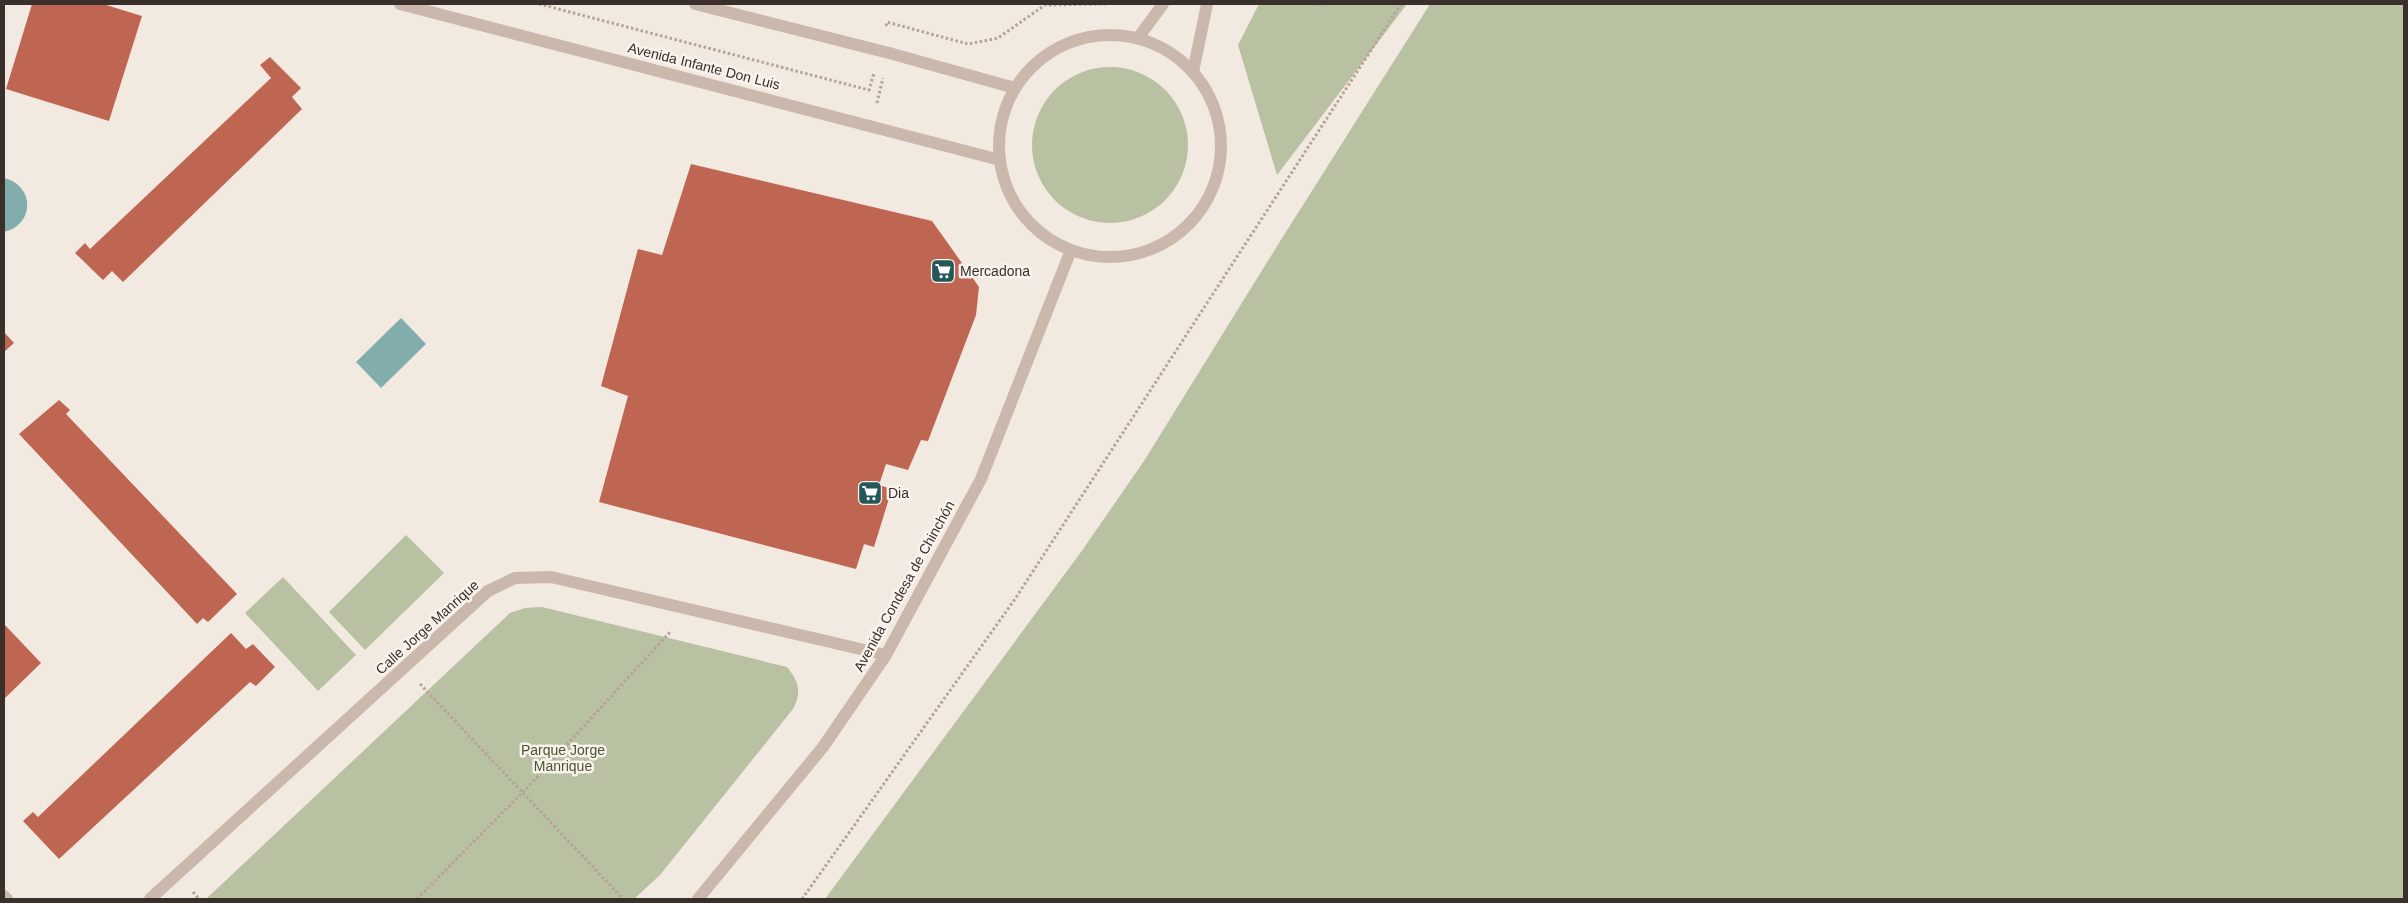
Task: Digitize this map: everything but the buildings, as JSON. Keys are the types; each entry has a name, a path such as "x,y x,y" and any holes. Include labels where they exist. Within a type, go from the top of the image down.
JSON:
{"street":[{"name":"Avenida Infante Don Luis","path":"400,4 872,125 1000,160"},
{"path":"696,4 889,52 1015,88"},
{"path":"1138,38 1163,4"},
{"path":"1193,72 1207,4"},
{"path":"1110,34 1138,38 1158,45 1177,56 1193,72 1211,99 1220,130 1220,163 1210,194 1192,221 1166,242 1136,254 1103,257 1071,250 1044,236 1022,215 1007,189 1000,160 1001,122 1015,88 1033,66 1055,49 1082,38 1110,34"},
{"name":"Avenida Condesa de Chinchón","path":"698,899 823,747 886,655 981,479 1071,250"},
{"name":"Calle Jorge Manrique","path":"150,899 488,591 515,578 551,577 886,655"},
{"path":"4,896 7,899"}],"path":[{"path":"1317,4 1324,4"},
{"path":"802,899 1015,599 1401,4"},
{"path":"872,125 889,52"},
{"path":"417,899 523,793 691,610"},
{"path":"404,667 623,899"}],"green space":[{"path":"1259,4 1407,4 1277,175 1238,45"},
{"path":"1430,4 2404,4 2404,899 825,899 1081,552 1144,461"},
{"path":"1102,67 1118,67 1133,70 1147,76 1165,90 1179,108 1185,122 1188,145 1185,168 1179,182 1165,200 1147,214 1133,220 1118,223 1102,223 1087,220 1073,214 1055,200 1045,188 1035,168 1032,153 1032,137 1035,122 1041,108 1055,90 1067,80 1087,70"},
{"path":"406,535 444,573 365,650 329,612"},
{"path":"283,577 356,655 318,691 245,613"},
{"name":"Parque Jorge Manrique","path":"542,607 787,667 797,682 798,697 793,709 660,875 634,899 206,899 510,613 525,608"}],"water":[{"path":"4,178 14,182 21,188 26,196 27,205 26,214 21,222 14,228 4,232"},
{"path":"401,318 426,344 381,388 356,362"}],"place":[{"name":"Mercadona","path":"943,271"},
{"name":"Dia","path":"870,493"}]}
